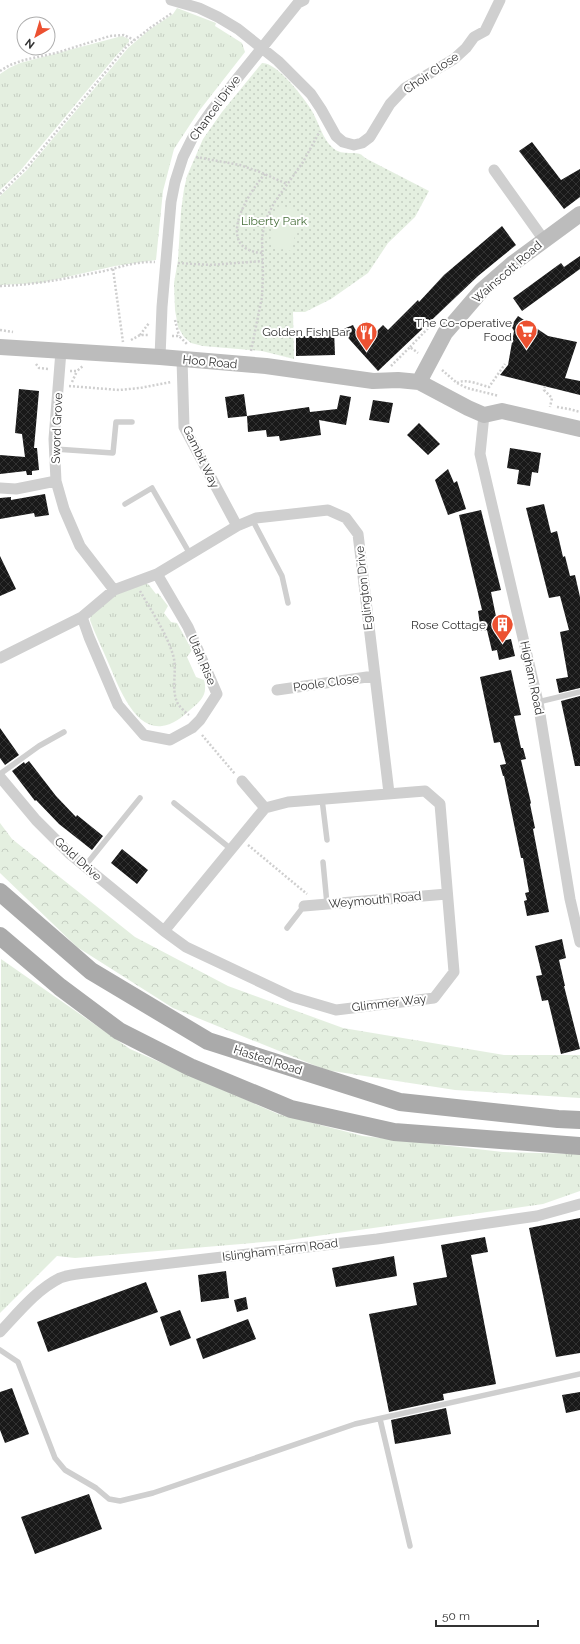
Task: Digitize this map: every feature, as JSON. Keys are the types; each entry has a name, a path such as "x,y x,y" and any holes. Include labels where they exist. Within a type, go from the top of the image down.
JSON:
{"main road":[{"name":"Wainscott Road","path":"419,382 445,333 482,290 512,264 580,214"},
{"name":"Hoo Road","path":"0,347 160,357 182,367 266,366 373,381 398,380 419,382"},
{"path":"419,382 484,415 502,411 580,429"},
{"name":"Hasted Road","path":"0,892 92,971 208,1041 400,1102 580,1120"},
{"path":"0,936 60,987 120,1030 190,1067 291,1109 394,1132 580,1146"}],"street":[{"name":"Chancel Drive","path":"160,357 162,307 173,262 172,193 192,155 193,137 212,110 298,3 304,0"},
{"name":"Choir Close","path":"174,1 200,8 238,29 278,61 306,88 317,103 336,136 345,143 357,145 366,141 372,135 390,104 405,88 454,59 466,48 474,37 485,30 500,0"},
{"path":"494,170 544,240"},
{"name":"Sword Grove","path":"61,351 54,439 56,482 64,508 80,546 114,590"},
{"name":"Gambit Way","path":"182,367 184,427 237,526"},
{"name":"Higham Road","path":"484,415 480,454 538,702 570,899 580,942"},
{"path":"0,488 16,488 56,482"},
{"name":"Eglington Drive","path":"114,590 157,574 237,526 252,519 328,510 346,518 358,534 389,793"},
{"name":"Utah Rise","path":"82,618 118,705 144,735 170,740 197,727 217,694 188,627 157,574"},
{"path":"0,658 82,618 114,590"},
{"name":"Poole Close","path":"277,690 374,676"},
{"name":"Gold Drive","path":"0,778 36,820 85,866 164,931"},
{"path":"164,931 265,808 242,782"},
{"name":"Glimmer Way","path":"164,931 186,947 292,997 336,1010 434,998 454,972 440,804 425,791 288,802 265,808"},
{"name":"Weymouth Road","path":"304,906 447,894"},
{"name":"Islingham Farm Road","path":"0,1332 46,1287 62,1278 85,1273 377,1239 537,1216 580,1204"}],"lane":[{"path":"55,449 113,453 116,422 132,422"},
{"path":"125,504 152,488 190,554"},
{"path":"252,519 282,576 288,603"},
{"path":"538,702 580,692"},
{"path":"0,774 39,746 64,732"},
{"path":"85,866 140,798"},
{"path":"322,799 326,840"},
{"path":"174,804 231,849"},
{"path":"323,862 324,904"},
{"path":"287,928 304,906"},
{"path":"0,1350 18,1362 55,1458 59,1464 64,1470 96,1488 109,1499 120,1501 153,1493 355,1424 580,1374"},
{"path":"380,1418 410,1546"}],"path":[{"path":"0,194 28,166 134,40 171,14 174,1"},
{"path":"0,71 10,65 26,59 56,53 110,36 124,35 134,40"},
{"path":"250,353 262,297 262,238 266,220 272,206 304,160 320,129 329,125"},
{"path":"192,155 234,163 287,184"},
{"path":"262,253 250,250 242,245 237,239 237,233 243,206 252,190 265,174"},
{"path":"0,286 40,283 113,269 142,261 210,265 263,261"},
{"path":"113,269 123,342"},
{"path":"174,313 179,336"},
{"path":"457,383 460,381 489,387 505,364"},
{"path":"59,385 119,390 133,389 175,381 175,374 182,367"},
{"path":"71,386 77,372"},
{"path":"545,386 544,390 552,398 550,407"},
{"path":"135,582 170,644 176,670 174,685 178,704 242,782"},
{"path":"240,838 324,904"}],"green space":[{"path":"177,8 216,23 215,26 242,43 245,52 199,111 174,149 163,191 156,260 115,266 40,283 0,285 0,196 26,171 128,48 149,30 173,14"},
{"path":"122,36 129,39 129,42 20,171 0,190 0,74 20,63 46,56 56,56 56,53"},
{"name":"Liberty Park","path":"262,63 268,64 275,68 297,90 312,111 324,136 333,148 343,153 360,154 429,191 415,217 388,243 368,273 331,299 305,312 293,312 294,359 262,351 203,346 191,343 184,337 178,327 175,310 174,283 178,260 181,211 187,176 203,139 222,112"},
{"path":"279,206 291,206 301,213 291,251 283,249 279,250 269,244"},
{"path":"144,582 149,585 156,594 158,593 168,606 164,613 171,622 177,623 192,650 187,657 196,677 204,680 205,685 203,697 197,704 177,720 162,726 152,725 143,720 135,713 128,703 121,692 90,620 91,614 117,592"},
{"path":"0,823 12,839 135,937 228,986 343,1028 504,1055 580,1055 580,1098 455,1090 326,1070 173,1008 77,947 0,873"},
{"path":"1,959 130,1049 278,1114 363,1136 503,1152 580,1154 580,1191 543,1204 288,1240 75,1258 57,1256 0,1313"}],"building":[{"path":"532,142 561,180 580,169 580,197 564,209 519,151"},
{"path":"502,226 516,245 478,276 378,371 341,330 353,325 367,341 383,325 388,330 418,300 419,302 444,275"},
{"path":"580,256 580,269 522,311 513,298 561,263 564,267"},
{"path":"518,316 548,336 577,342 565,378 580,381 580,395 500,375 508,365 514,331 511,326"},
{"path":"321,330 334,330 335,355 296,356 296,336 322,336"},
{"path":"19,389 39,391 34,448 37,448 39,470 32,471 32,475 27,475 26,471 0,474 0,455 25,457 22,434 15,433"},
{"path":"244,394 247,416 228,418 225,397"},
{"path":"340,395 351,397 346,425 319,420 321,435 280,441 279,436 267,437 266,430 248,432 247,416 309,407 310,412 337,409"},
{"path":"373,400 393,403 389,423 369,420"},
{"path":"419,423 440,444 428,455 407,435"},
{"path":"510,448 541,453 538,473 532,472 530,486 517,484 519,470 507,468"},
{"path":"448,469 454,483 457,481 466,509 448,515 435,480"},
{"path":"45,494 49,515 35,517 34,513 0,519 0,498 11,497 11,500"},
{"path":"544,504 551,533 557,531 563,557 565,556 570,576 575,575 580,597 580,688 559,693 556,679 568,677 560,632 569,630 560,596 549,598 526,508"},
{"path":"481,510 501,590 491,592 501,641 511,639 515,656 499,660 497,650 492,651 487,630 481,631 478,611 482,610 459,515"},
{"path":"0,556 16,589 0,596"},
{"path":"511,670 521,715 514,716 521,748 523,748 526,759 521,760 531,803 535,828 533,829 549,912 527,916 524,901 527,900 525,893 529,892 523,858 521,858 504,776 500,765 506,764 500,742 494,743 480,677"},
{"path":"580,696 580,766 575,766 561,701"},
{"path":"0,728 19,755 5,765 0,758"},
{"path":"29,761 56,796 76,817 77,815 103,836 92,850 59,824 36,800 35,801 12,771 24,762 25,764"},
{"path":"122,849 148,870 137,884 111,863"},
{"path":"562,939 566,958 559,960 580,1049 561,1054 548,1000 542,1001 536,976 542,975 535,946"},
{"path":"580,1218 580,1353 556,1357 529,1228"},
{"path":"485,1237 488,1252 471,1255 496,1384 443,1394 444,1400 389,1412 369,1314 417,1305 413,1283 447,1277 441,1245"},
{"path":"394,1256 397,1276 336,1287 332,1268"},
{"path":"226,1271 229,1298 201,1302 198,1275"},
{"path":"146,1282 158,1312 48,1352 37,1322"},
{"path":"246,1297 248,1309 237,1312 234,1300"},
{"path":"180,1310 191,1338 170,1346 160,1317"},
{"path":"248,1319 256,1339 203,1359 196,1339"},
{"path":"12,1388 29,1434 5,1443 0,1430 0,1392"},
{"path":"580,1392 580,1410 566,1413 562,1395"},
{"path":"446,1408 451,1434 395,1444 391,1420"},
{"path":"89,1494 102,1529 35,1554 21,1517"}],"place":[{"name":"The Co-operative Food","path":"527,350"},
{"name":"Golden Fish Bar","path":"366,352"},
{"name":"Rose Cottage","path":"502,644"}]}
